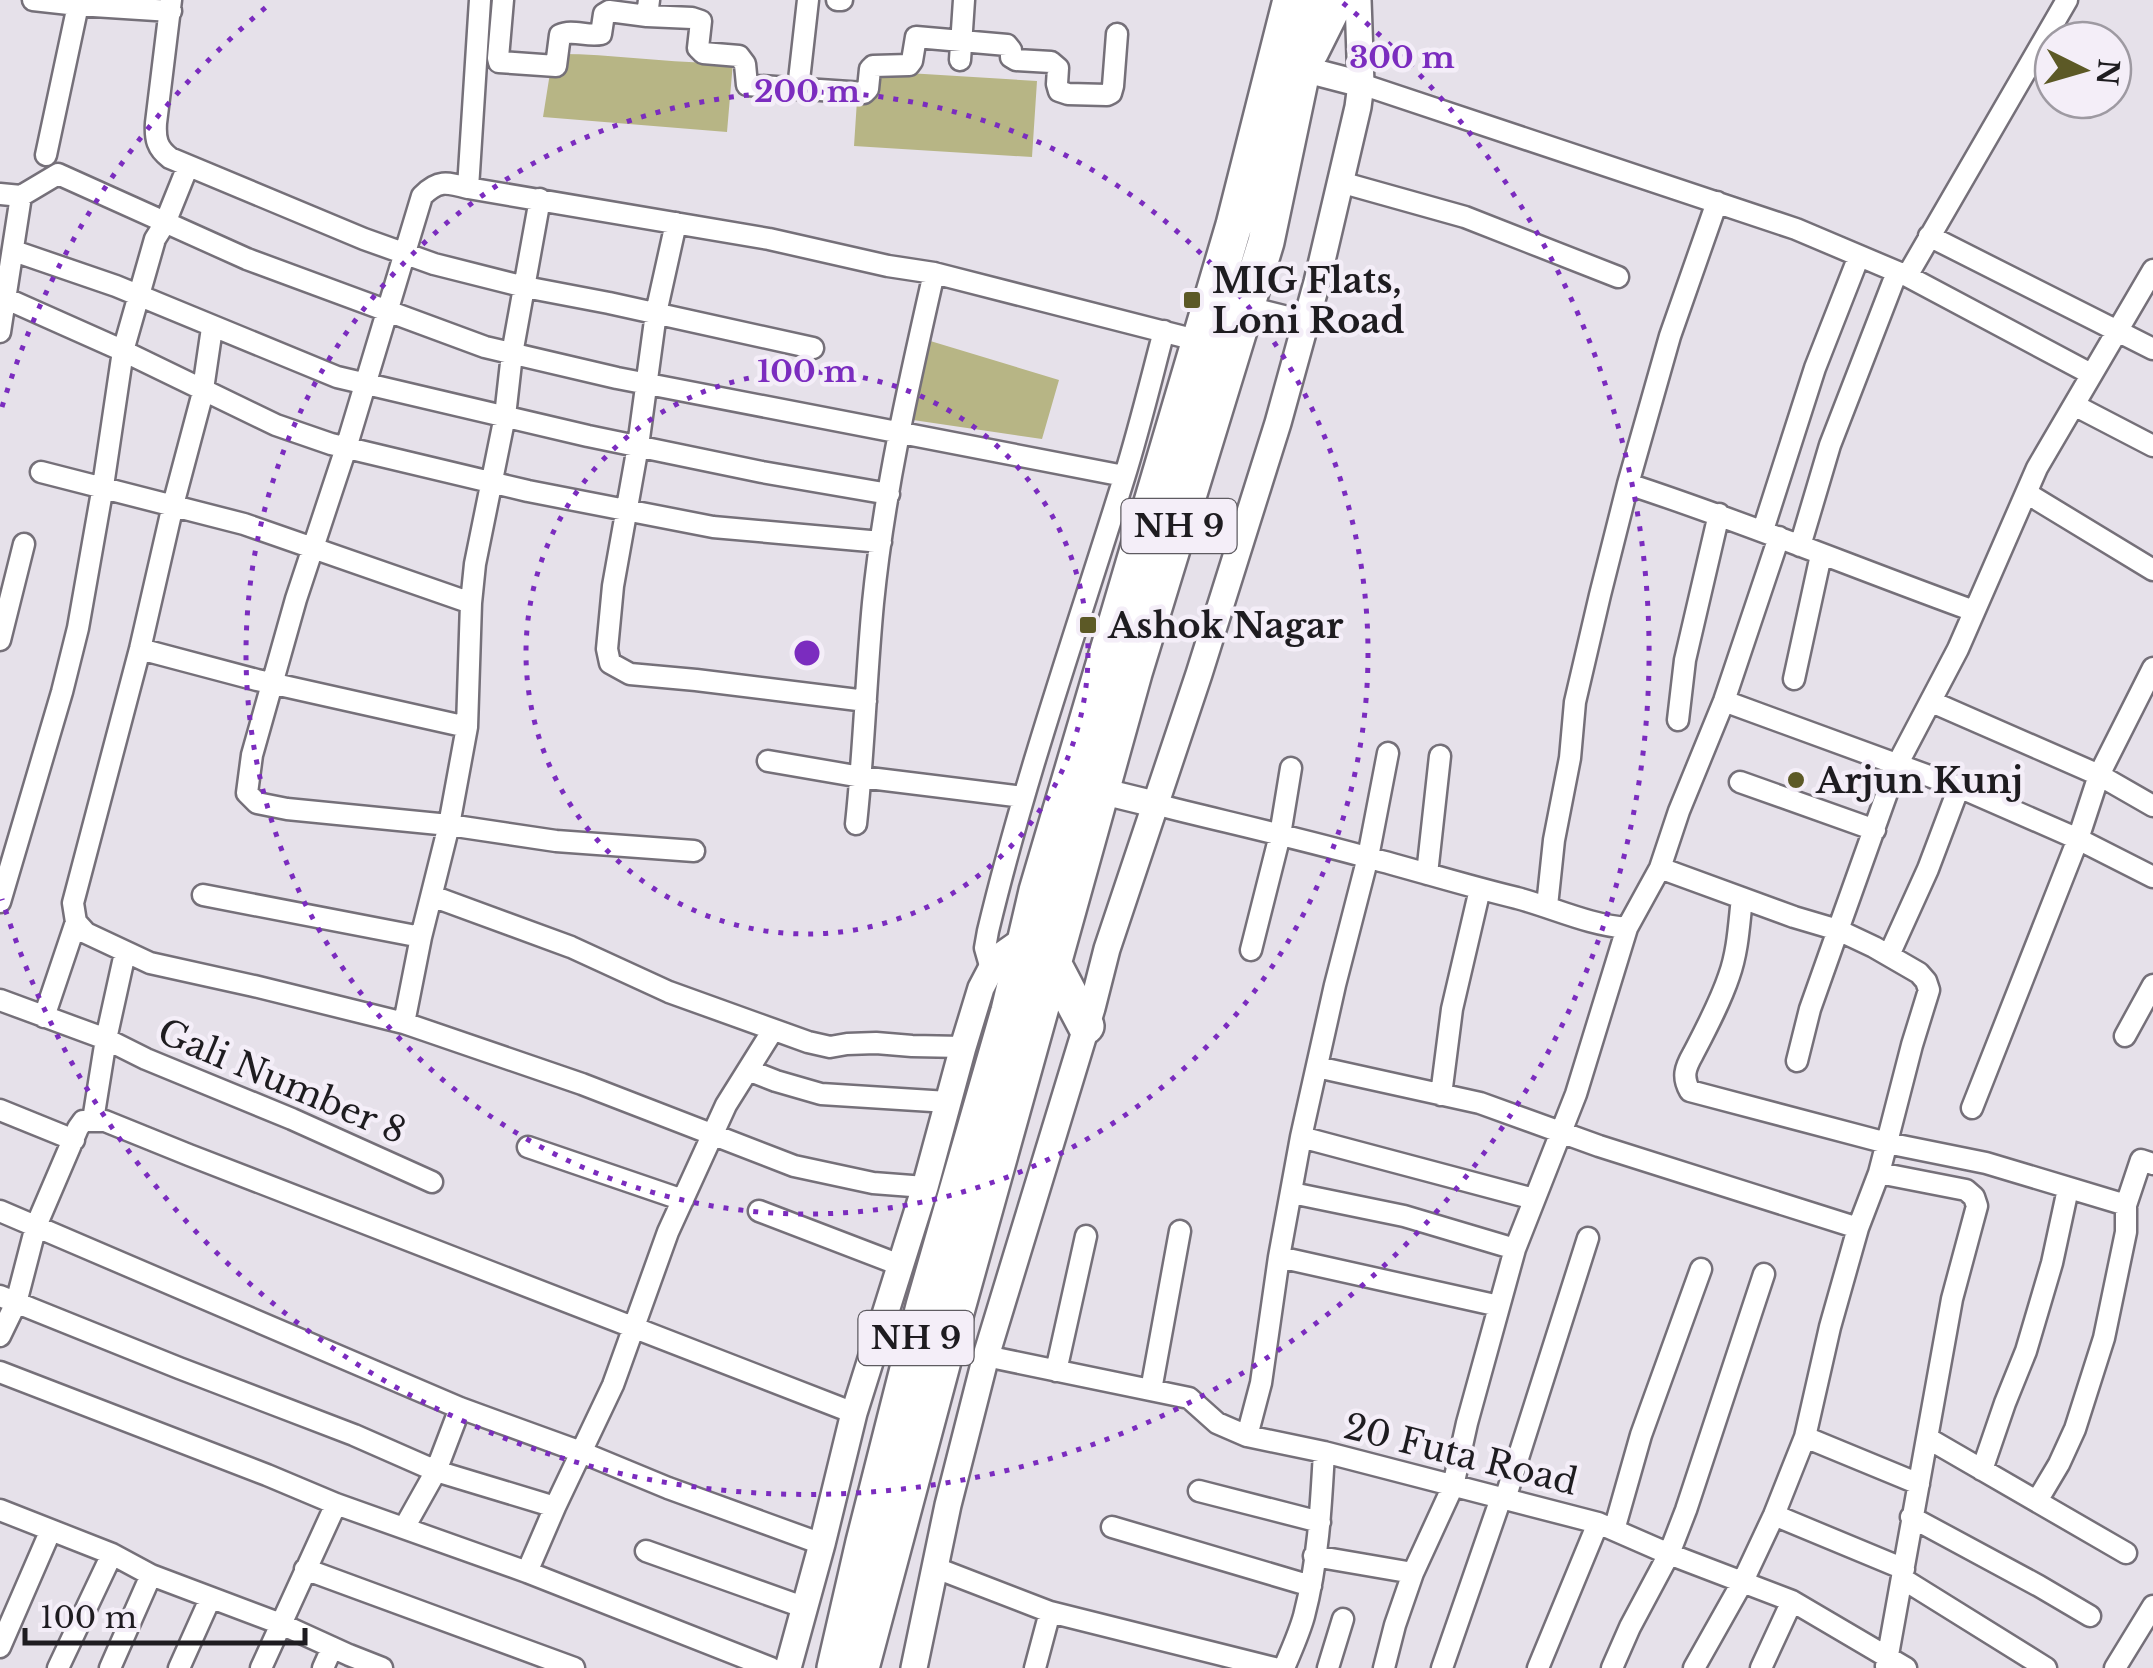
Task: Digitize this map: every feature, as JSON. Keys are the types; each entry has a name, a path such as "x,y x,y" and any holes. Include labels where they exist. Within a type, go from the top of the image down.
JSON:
{"highway":[{"name":"NH 9","path":"836,1668 924,1306 1021,1022 1053,963 1134,672 1266,242 1292,79 1291,0"},
{"name":"NH 9","path":"861,1668 1021,1022 1026,938 1037,892 1234,225 1292,79 1317,0"},
{"path":"1053,963 1086,1026"}],"street":[{"path":"32,0 78,5 171,6 156,122 160,151 170,158 434,264 525,288 814,348"},
{"path":"468,188 480,0"},
{"path":"503,0 499,62 556,66 560,35 600,34 604,14 609,11 648,8 700,21 698,48 702,52 739,56 745,64 747,85 864,93 874,66 909,66 916,37 960,50 1006,45 1016,60 1051,62 1058,68 1059,91 1107,94 1113,86 1118,34"},
{"path":"798,89 808,0"},
{"path":"960,50 964,0"},
{"path":"1278,0 1292,79"},
{"path":"1292,79 1342,0"},
{"path":"914,1668 948,1505 986,1356 1107,949 1200,674 1306,324 1362,84 1358,0"},
{"path":"1800,546 1830,444 1902,274 1929,236 2067,0"},
{"path":"46,155 78,5"},
{"path":"1292,79 1362,84 1796,229 1902,274 2091,374"},
{"path":"0,902 74,644 123,352 155,239 188,166"},
{"path":"0,332 14,251 11,195 38,188 58,174 247,259 486,347 646,384 1124,476"},
{"path":"1340,182 1465,217 1618,278"},
{"path":"694,851 556,841 449,824 287,809 266,806 250,799 247,793 252,755 296,599 422,196 434,184 450,183 676,222 934,274 1200,341"},
{"path":"404,1024 449,824 466,727 475,564 505,416 540,199"},
{"path":"1547,906 1576,702 1628,484 1670,336 1716,202"},
{"path":"676,222 656,313 614,586 607,649 610,663 630,674 866,701"},
{"path":"1929,236 2153,349"},
{"path":"14,251 138,296 336,377 638,446 889,494"},
{"path":"1384,1668 1394,1625 1413,1574 1454,1486 1498,1306 1534,1199 1576,1094 1628,928 1660,868 1724,701 1815,368 1859,256"},
{"path":"1797,1061 1810,1010 1897,765 1932,702 2037,468 2153,270"},
{"path":"856,824 881,542 898,432 934,274"},
{"path":"6,299 276,425 346,448 713,527 881,542"},
{"path":"1245,309 1306,324"},
{"path":"44,1017 76,922 73,902 203,390 212,328"},
{"path":"991,968 985,948 988,931 1022,797 1124,476 1164,331"},
{"path":"2074,405 2153,446"},
{"path":"41,472 244,524 471,603"},
{"path":"1628,484 1719,514 1974,611"},
{"path":"2028,494 2153,570"},
{"path":"1678,720 1685,660 1719,514"},
{"path":"0,640 24,544"},
{"path":"1794,679 1820,555"},
{"path":"140,648 466,727"},
{"path":"1972,1108 2099,775 2153,668"},
{"path":"1724,701 1959,787 2078,838 2153,877"},
{"path":"1932,702 2099,775 2153,806"},
{"path":"1246,1436 1261,1383 1301,1137 1368,857 1388,753"},
{"path":"1427,874 1440,756"},
{"path":"768,760 861,777 1022,797"},
{"path":"1251,950 1280,835 1291,768"},
{"path":"1740,782 1875,830"},
{"path":"1890,955 1959,787"},
{"path":"1101,791 1368,857 1585,920 1628,928"},
{"path":"1660,868 1838,930 1920,973 1929,990 1879,1173 1858,1228 1830,1327 1805,1437 1743,1581 1694,1668"},
{"path":"1441,1095 1452,1008 1480,890"},
{"path":"203,895 421,937"},
{"path":"432,896 571,947 670,992 830,1047 876,1043 962,1047"},
{"path":"1742,898 1729,977 1686,1066 1684,1081 1690,1090 1887,1143 1986,1163 2126,1205"},
{"path":"76,922 86,934 150,963 404,1024 582,1084 794,1166 873,1183 926,1187"},
{"path":"788,1668 854,1413 926,1187 981,988 1002,954 1026,938"},
{"path":"93,1120 125,953"},
{"path":"2125,1036 2153,985"},
{"name":"Gali Number 8","path":"0,1000 106,1040 432,1182"},
{"path":"527,1572 613,1386 668,1232 726,1105 773,1030"},
{"path":"1317,1067 1480,1103 1561,1134 1858,1228"},
{"path":"748,1070 820,1094 948,1102"},
{"path":"0,1110 74,1140"},
{"path":"0,1336 8,1300 78,1128 83,1121 106,1121 854,1413"},
{"path":"1301,1137 1534,1199"},
{"path":"528,1146 683,1200"},
{"path":"2037,1502 2074,1429 2104,1338 2126,1232 2126,1205 2142,1160 2153,1164"},
{"path":"1879,1173 1966,1190 1977,1206 1952,1299 1912,1518 1893,1664"},
{"path":"1982,1470 2026,1350 2052,1264 2068,1188"},
{"path":"1292,1193 1404,1216 1516,1249"},
{"path":"760,1210 900,1265"},
{"path":"0,1211 460,1408 822,1544"},
{"path":"1151,1390 1180,1231"},
{"path":"1056,1371 1086,1236"},
{"path":"1442,1668 1503,1499 1588,1238"},
{"path":"1280,1256 1498,1306"},
{"path":"1538,1668 1606,1526 1701,1269"},
{"path":"1612,1668 1669,1554 1686,1510 1764,1274"},
{"path":"8,1300 354,1435 436,1472 555,1506"},
{"name":"20 Futa Road","path":"986,1356 1189,1398 1218,1424 1246,1436 1324,1452 1606,1526 1792,1601 1893,1664"},
{"path":"0,1372 771,1668"},
{"path":"404,1528 436,1472 460,1408"},
{"path":"1805,1437 1919,1484"},
{"path":"1928,1438 2126,1553"},
{"path":"1284,1668 1303,1620 1310,1586 1320,1522 1324,1452"},
{"path":"1199,1490 1320,1522"},
{"path":"261,1668 336,1504"},
{"path":"0,1510 112,1554 150,1575 281,1624 376,1667"},
{"path":"1774,1515 1903,1574 2046,1668"},
{"path":"1912,1518 2090,1616"},
{"path":"1112,1527 1310,1586"},
{"path":"0,1648 50,1532"},
{"path":"646,1551 804,1607"},
{"path":"58,1668 112,1554"},
{"path":"1314,1556 1413,1574"},
{"path":"936,1568 1050,1612 1274,1668"},
{"path":"305,1569 574,1668"},
{"path":"110,1668 150,1575"},
{"path":"179,1668 210,1598"},
{"path":"1765,1667 1792,1601"},
{"path":"2115,1668 2153,1606"},
{"path":"1035,1668 1050,1612"},
{"path":"1328,1668 1343,1619"},
{"path":"324,1668 332,1648"}],"shaded area":[{"path":"553,54 733,62 727,132 543,117"},
{"path":"859,70 1037,81 1032,157 854,146"},
{"path":"927,340 1059,380 1042,439 913,420"}],"place":[{"name":"MIG Flats, Loni Road","path":"1192,300"},
{"name":"Ashok Nagar","path":"1088,625"},
{"name":"Arjun Kunj","path":"1796,780"}]}
